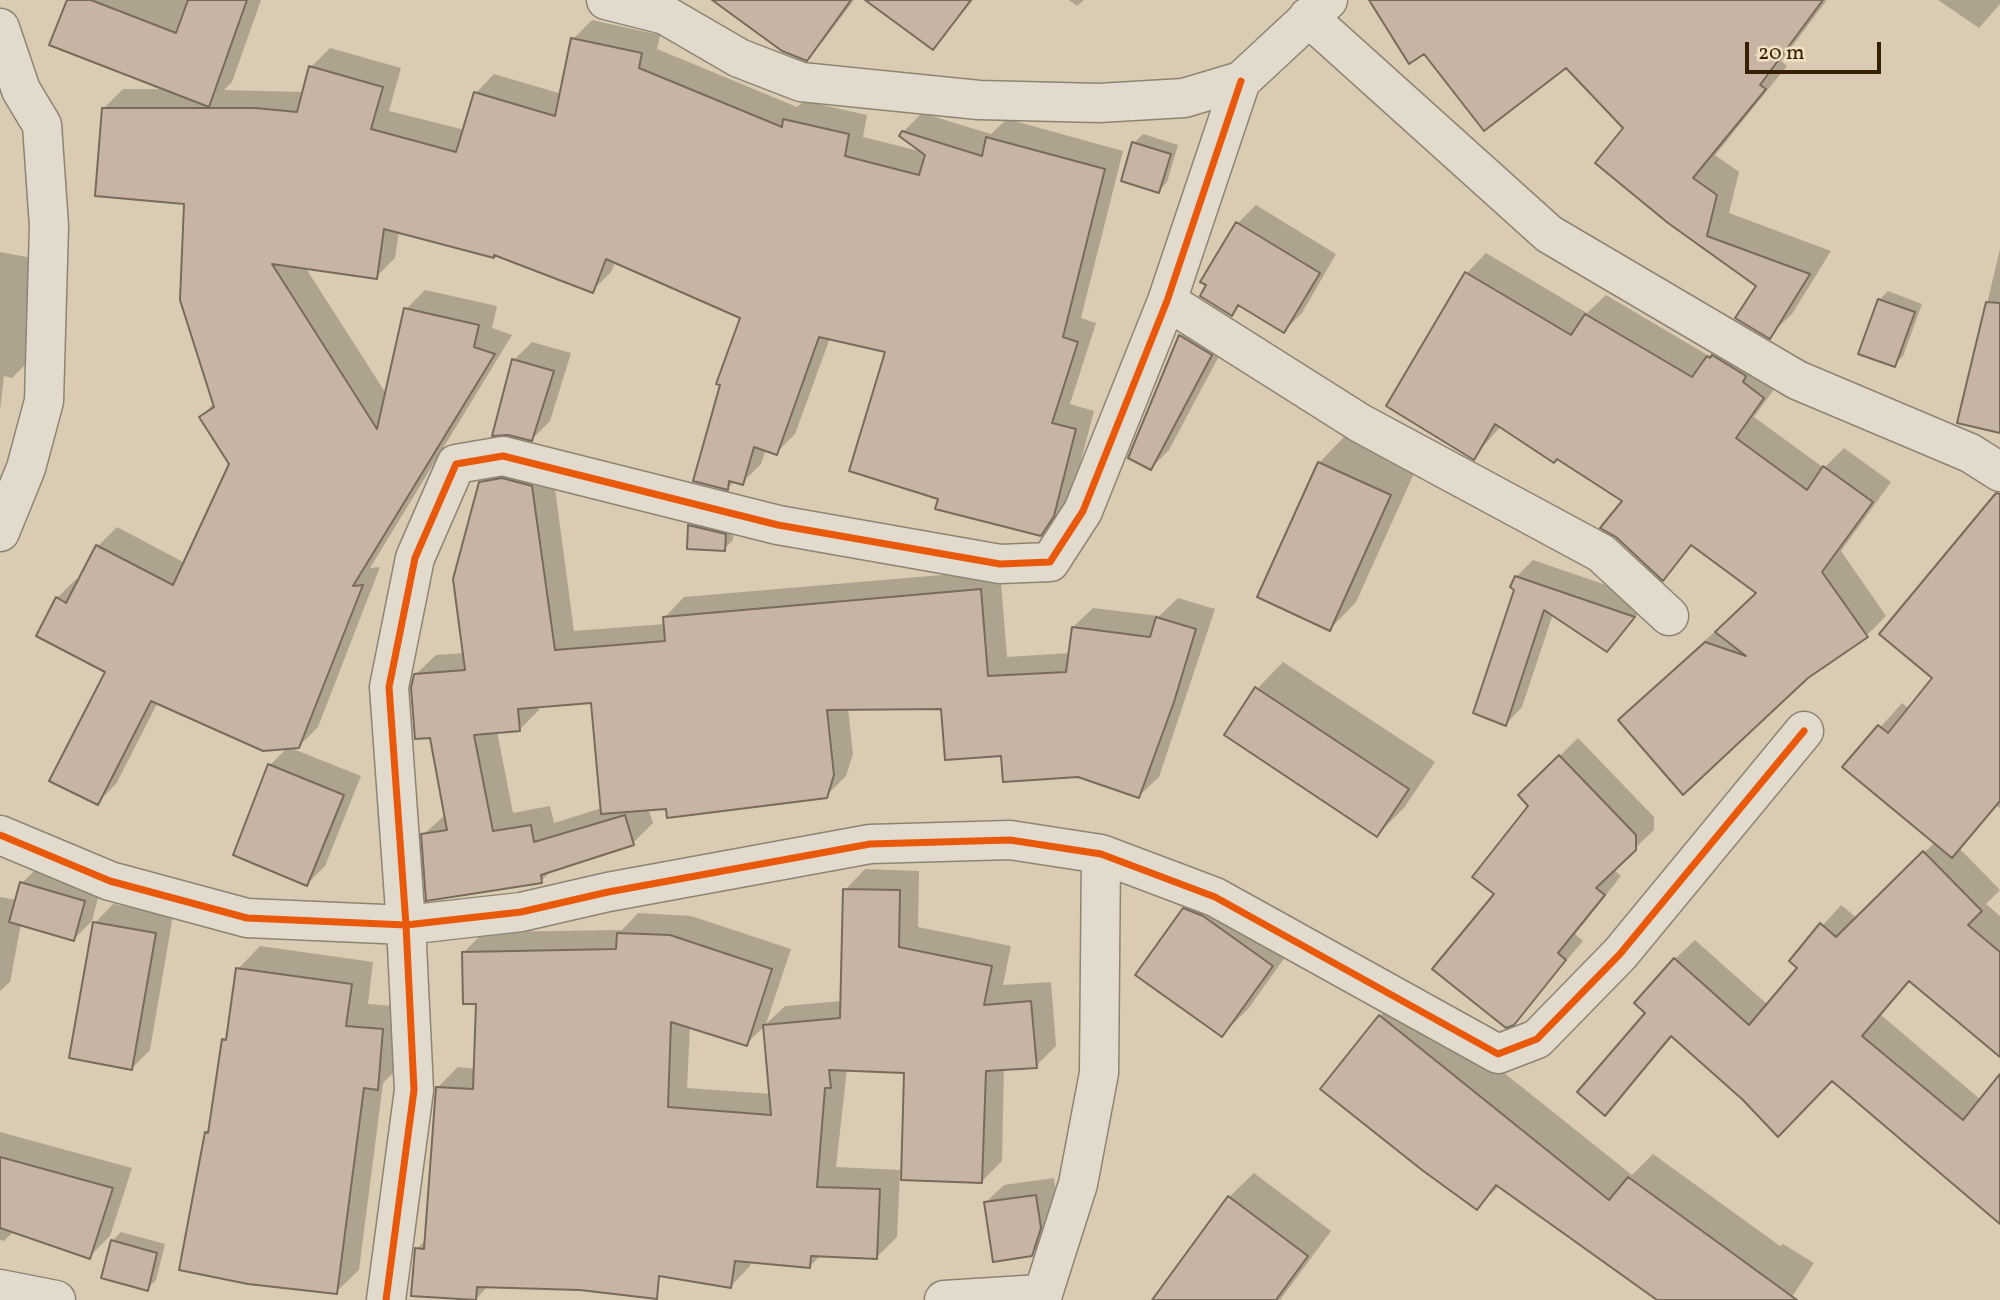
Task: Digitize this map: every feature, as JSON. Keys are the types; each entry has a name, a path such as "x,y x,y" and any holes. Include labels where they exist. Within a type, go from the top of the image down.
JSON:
{"street":[{"path":"0,10 5,0"},
{"path":"606,0 669,8 739,58 801,82 979,100 1099,103 1184,98 1241,81 1318,9 1549,234 1797,380 1970,453 2000,472"},
{"path":"0,28 10,89 41,125 48,226 44,401 26,468 0,532"},
{"path":"386,1300 414,1090 406,925 389,687 415,558 456,464 503,456 778,525 1000,564 1051,562 1083,512 1167,301 1241,81"},
{"path":"1167,301 1360,423 1601,552 1669,616"},
{"path":"0,835 110,881 247,918 406,925 521,912 608,891 870,844 1010,840 1101,854 1215,897 1498,1054 1537,1039 1620,954 1804,731"},
{"path":"944,1300 1040,1297 1077,1184 1099,1073 1101,854"},
{"path":"0,1289 56,1300"}],"building":[{"path":"67,0 91,0 176,33 188,0 247,0 209,107 49,45"},
{"path":"712,0 851,0 807,61 782,51"},
{"path":"865,0 971,0 933,50"},
{"path":"1369,0 1823,0 1760,85 1766,89 1693,178 1717,195 1707,236 1810,274 1770,339 1735,318 1756,286 1668,223 1595,163 1623,128 1566,68 1484,131 1424,54 1409,64"},
{"path":"571,38 642,53 639,68 782,127 783,119 849,134 845,156 919,175 925,155 899,136 902,131 982,156 986,137 1105,169 1063,337 1078,342 1052,423 1076,429 1054,516 1041,536 935,509 938,499 849,471 885,352 819,337 777,455 754,447 743,485 729,481 728,490 693,481 720,385 716,384 740,318 606,259 593,293 494,255 494,258 384,229 377,279 272,264 377,429 404,308 479,325 474,347 495,354 353,586 363,585 299,748 263,751 151,701 98,805 49,781 105,672 36,636 56,597 66,603 96,545 173,585 229,464 199,417 214,407 180,300 184,204 95,196 102,108 255,108 297,112 309,66 383,87 371,129 456,152 474,92 555,116"},
{"path":"1132,142 1171,154 1159,193 1121,181"},
{"path":"1236,222 1320,273 1284,333 1238,305 1232,316 1200,296 1206,285 1200,282"},
{"path":"1465,272 1571,335 1585,314 1692,377 1707,356 1710,358 1712,355 1746,376 1743,382 1764,398 1736,438 1807,490 1823,466 1873,502 1822,572 1868,637 1808,678 1683,795 1618,720 1705,642 1746,656 1715,632 1756,593 1691,545 1663,581 1616,537 1600,528 1622,501 1557,459 1554,463 1495,424 1474,460 1386,406"},
{"path":"1878,299 1915,312 1895,367 1858,354"},
{"path":"1986,302 2000,303 2000,433 1957,423"},
{"path":"1179,335 1212,355 1151,470 1128,458"},
{"path":"512,359 554,371 532,441 508,435 492,436"},
{"path":"1318,462 1391,495 1330,631 1257,597"},
{"path":"502,478 532,486 555,650 665,641 663,617 981,589 988,676 1066,672 1072,627 1150,637 1156,617 1196,629 1174,702 1139,798 1078,777 1003,782 1001,756 945,760 941,709 827,710 834,775 827,798 667,818 666,809 601,814 591,703 518,709 520,731 474,735 493,831 531,825 534,842 625,815 634,845 541,875 542,883 426,901 421,834 447,830 430,738 415,739 411,688 414,674 465,670 453,579 479,482"},
{"path":"1996,493 2000,494 2000,801 1952,858 1842,767 1878,725 1888,733 1932,678 1879,634"},
{"path":"688,525 726,534 725,551 687,549"},
{"path":"1515,576 1635,617 1607,652 1544,610 1506,726 1473,713 1514,590 1510,587"},
{"path":"1255,687 1409,789 1377,837 1224,735"},
{"path":"1559,755 1636,835 1636,850 1596,888 1605,895 1558,953 1566,960 1514,1025 1506,1028 1432,969 1494,894 1472,877 1528,806 1518,795"},
{"path":"268,764 344,795 307,886 233,855"},
{"path":"1923,851 1982,911 1968,925 2000,952 2000,1057 1909,981 1862,1036 1963,1120 2000,1074 2000,1224 1832,1081 1778,1137 1743,1100 1671,1036 1605,1116 1577,1092 1645,1013 1634,1003 1674,958 1749,1025 1797,968 1789,961 1820,923 1836,937"},
{"path":"20,882 85,901 74,941 9,922"},
{"path":"843,889 900,890 899,947 992,966 984,1005 1031,1001 1037,1068 986,1071 982,1183 901,1180 904,1073 829,1070 831,1088 825,1088 817,1187 880,1189 877,1259 811,1256 810,1268 735,1261 731,1288 659,1276 657,1299 580,1290 477,1287 476,1300 411,1296 415,1248 424,1249 436,1087 473,1089 476,1004 463,1004 462,952 616,949 617,933 670,935 772,969 747,1046 671,1022 668,1107 771,1115 763,1025 840,1018"},
{"path":"1183,908 1203,916 1273,966 1222,1037 1135,975"},
{"path":"93,922 156,933 132,1070 69,1058"},
{"path":"236,968 352,984 346,1026 383,1029 378,1090 364,1088 337,1294 248,1284 179,1270 205,1132 208,1133 222,1039 226,1040"},
{"path":"1379,1015 1609,1200 1628,1177 1797,1300 1657,1300 1496,1185 1477,1210 1320,1089"},
{"path":"0,1157 113,1188 90,1259 0,1228"},
{"path":"1036,1195 1041,1228 1032,1256 993,1262 984,1202"},
{"path":"1228,1196 1308,1256 1276,1300 1152,1300"},
{"path":"111,1240 157,1253 148,1291 101,1278"}],"cycle path":[{"path":"386,1300 414,1090 406,925 389,687 415,558 456,464 503,456 778,525 1000,564 1050,562 1083,511 1167,301 1241,81"},
{"path":"0,835 110,881 247,918 406,925 521,912 608,892 870,844 1010,840 1101,854 1215,897 1498,1054 1537,1039 1620,954 1804,731"}]}
